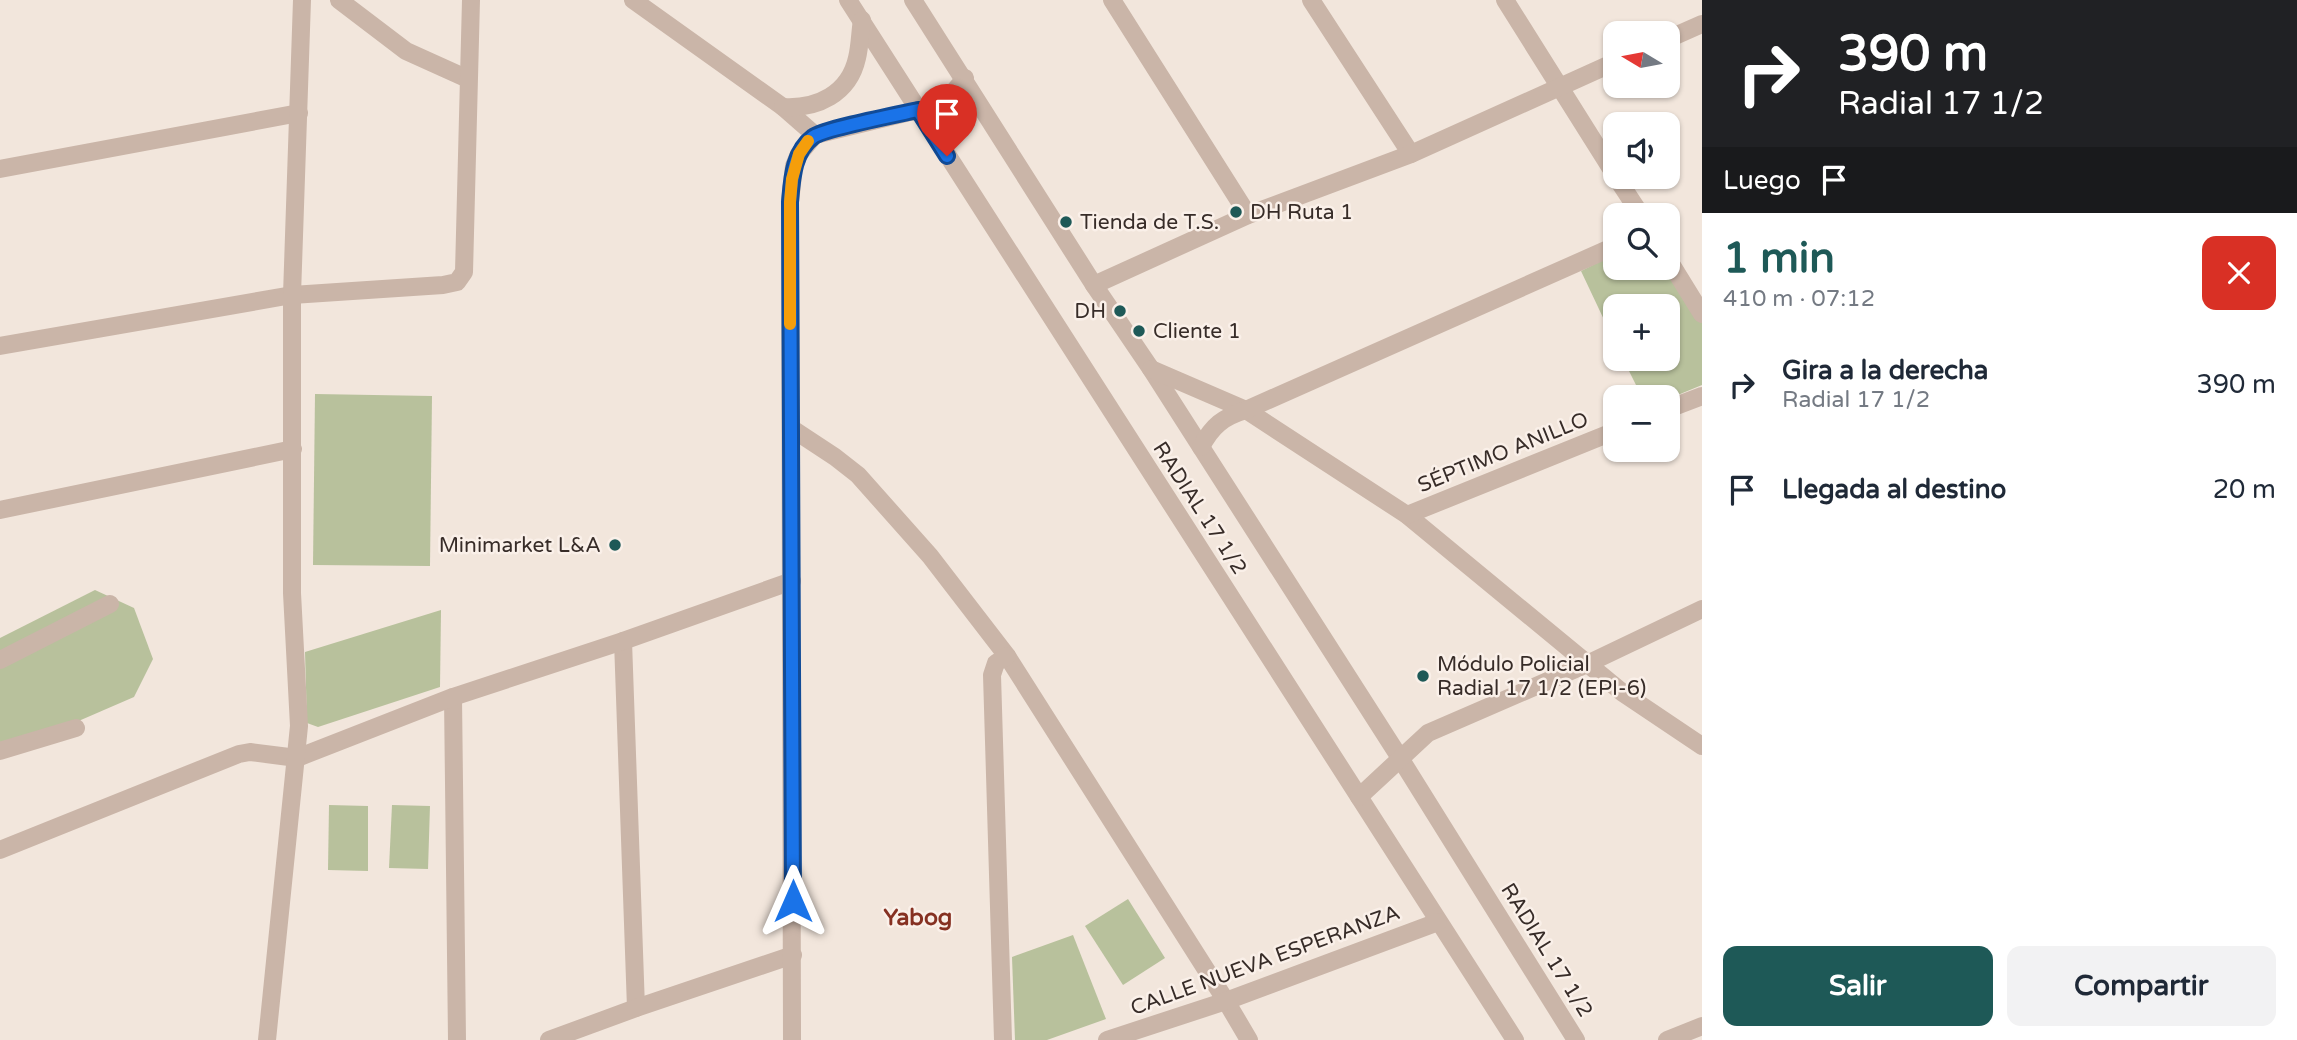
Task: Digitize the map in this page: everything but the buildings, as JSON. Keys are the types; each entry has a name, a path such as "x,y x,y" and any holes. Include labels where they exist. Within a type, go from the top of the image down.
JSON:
{"street":[{"path":"267,1040 298,758 298,680 292,593 292,295 302,0"},
{"path":"339,0 406,51 468,79"},
{"path":"0,346 292,295 457,282 464,272 471,0"},
{"path":"633,0 783,107 815,135"},
{"name":"RADIAL 17 1/2","path":"848,0 1515,1040"},
{"name":"RADIAL 17 1/2","path":"913,0 1400,758 1576,1040"},
{"path":"1112,0 1248,215"},
{"path":"1311,0 1411,154"},
{"path":"1505,0 1603,155"},
{"path":"783,107 816,105 843,86 853,72 858,57 862,20"},
{"path":"1680,34 1702,24"},
{"path":"1094,285 1248,215 1411,154 1603,67"},
{"path":"792,1040 790,202 794,166 799,154 815,135 918,110 928,110 942,102 965,78"},
{"path":"0,169 299,113"},
{"path":"1201,446 1211,429 1226,416 1246,410 1603,251"},
{"path":"1680,278 1702,314"},
{"path":"1151,369 1246,410 1407,515 1623,693 1702,746"},
{"path":"1680,405 1702,396"},
{"path":"790,428 858,475 930,556 1007,656 1226,1000 1248,1040"},
{"name":"SÉPTIMO ANILLO","path":"1407,515 1603,436"},
{"path":"0,510 293,449"},
{"path":"0,850 239,754 250,752 298,758 453,698 792,581"},
{"path":"0,660 110,604"},
{"path":"1359,797 1428,733 1587,664 1702,609"},
{"path":"623,641 636,1007"},
{"path":"1003,1040 992,676 996,663 1007,656"},
{"path":"453,698 457,1040"},
{"path":"0,751 76,728"},
{"name":"CALLE NUEVA ESPERANZA","path":"1107,1040 1226,1000 1438,922"},
{"path":"549,1040 636,1007 793,955"},
{"path":"1667,1040 1702,1026"}],"green space":[{"path":"1603,260 1603,280 1676,280 1702,321 1702,385 1680,394 1680,385 1636,385 1629,371 1680,371 1680,294 1603,294 1603,318 1581,271"},
{"path":"315,394 432,396 430,566 313,565"},
{"path":"95,590 134,608 153,659 134,697 0,755 0,638"},
{"path":"441,610 440,687 318,727 307,723 305,652"},
{"path":"329,805 368,806 368,871 328,870"},
{"path":"392,805 430,806 428,869 389,868"},
{"path":"1128,899 1165,958 1123,985 1085,926"},
{"path":"1073,935 1106,1019 1047,1040 1015,1040 1012,957"}],"slow traffic":[{"path":"790,324 792,179 799,154 808,141"}],"place":[{"name":"DH Ruta 1","path":"1236,212"},
{"name":"Tienda de T.S.","path":"1066,222"},
{"name":"DH","path":"1120,311"},
{"name":"Cliente 1","path":"1139,331"},
{"name":"Minimarket L&A","path":"615,545"},
{"name":"Módulo Policial Radial 17 1/2 (EPI-6)","path":"1423,676"}],"district":[{"name":"Yabog","path":"918,917"}],"route":[{"path":"793,901 790,202 794,166 799,154 815,135 918,110 947,156"}]}
